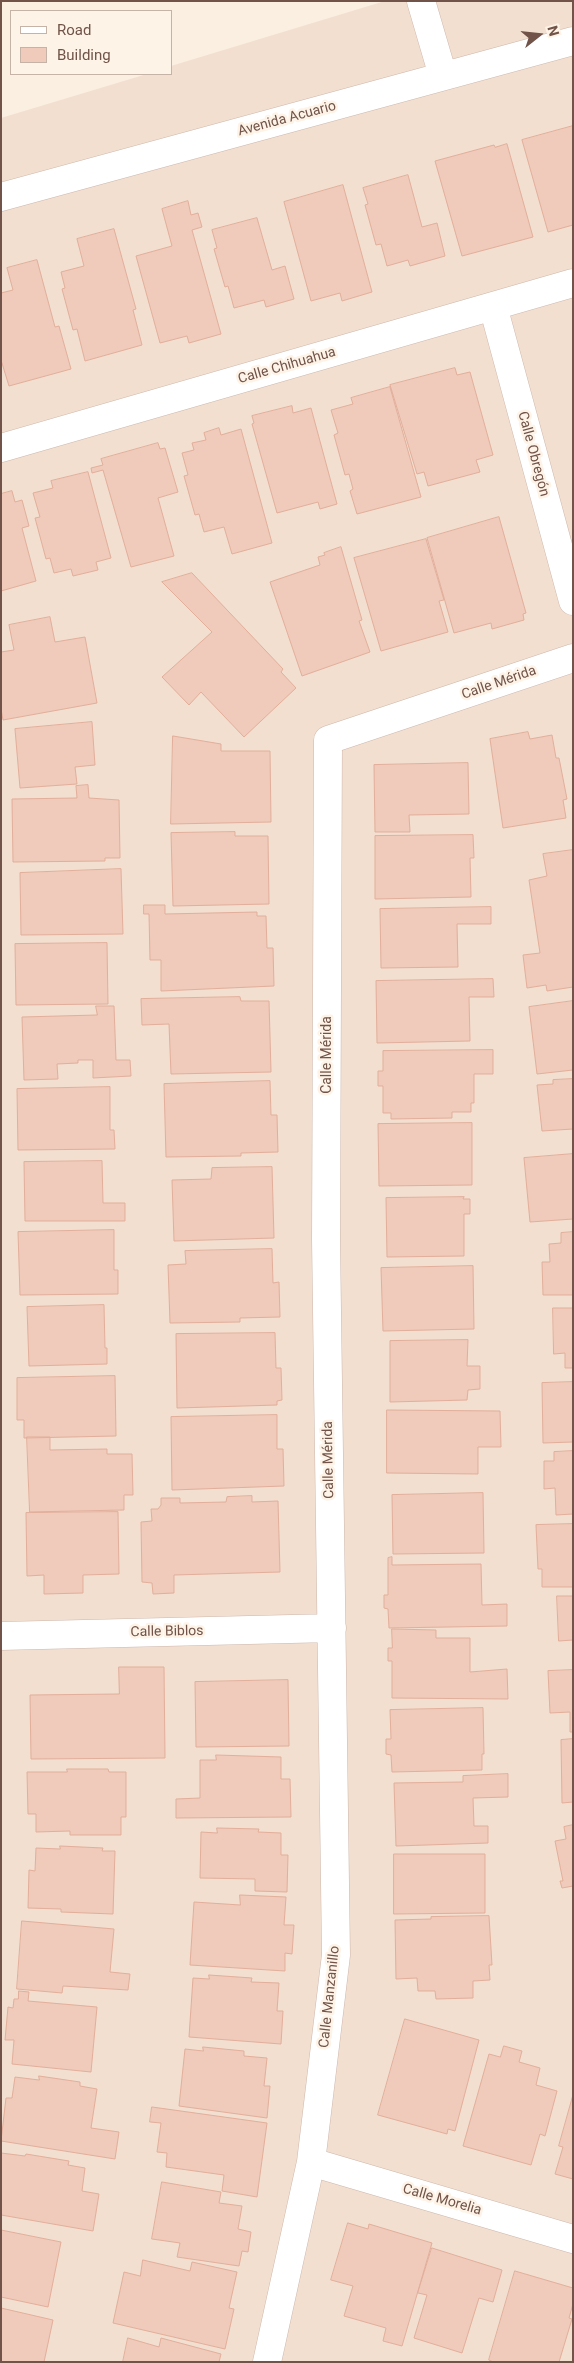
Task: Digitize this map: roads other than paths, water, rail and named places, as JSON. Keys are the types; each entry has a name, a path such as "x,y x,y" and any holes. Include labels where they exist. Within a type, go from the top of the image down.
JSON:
{"street":[{"path":"421,1 443,76"},
{"name":"Avenida Acuario","path":"1,197 573,41"},
{"name":"Calle Chihuahua","path":"1,448 573,283"},
{"name":"Calle Obregón","path":"493,306 573,601"},
{"name":"Calle Mérida","path":"332,1628 326,1239 328,740 573,658"},
{"name":"Calle Biblos","path":"1,1636 332,1628"},
{"name":"Calle Manzanillo","path":"267,2362 311,2162 336,1955 332,1628"},
{"name":"Calle Morelia","path":"311,2162 573,2239"}]}
